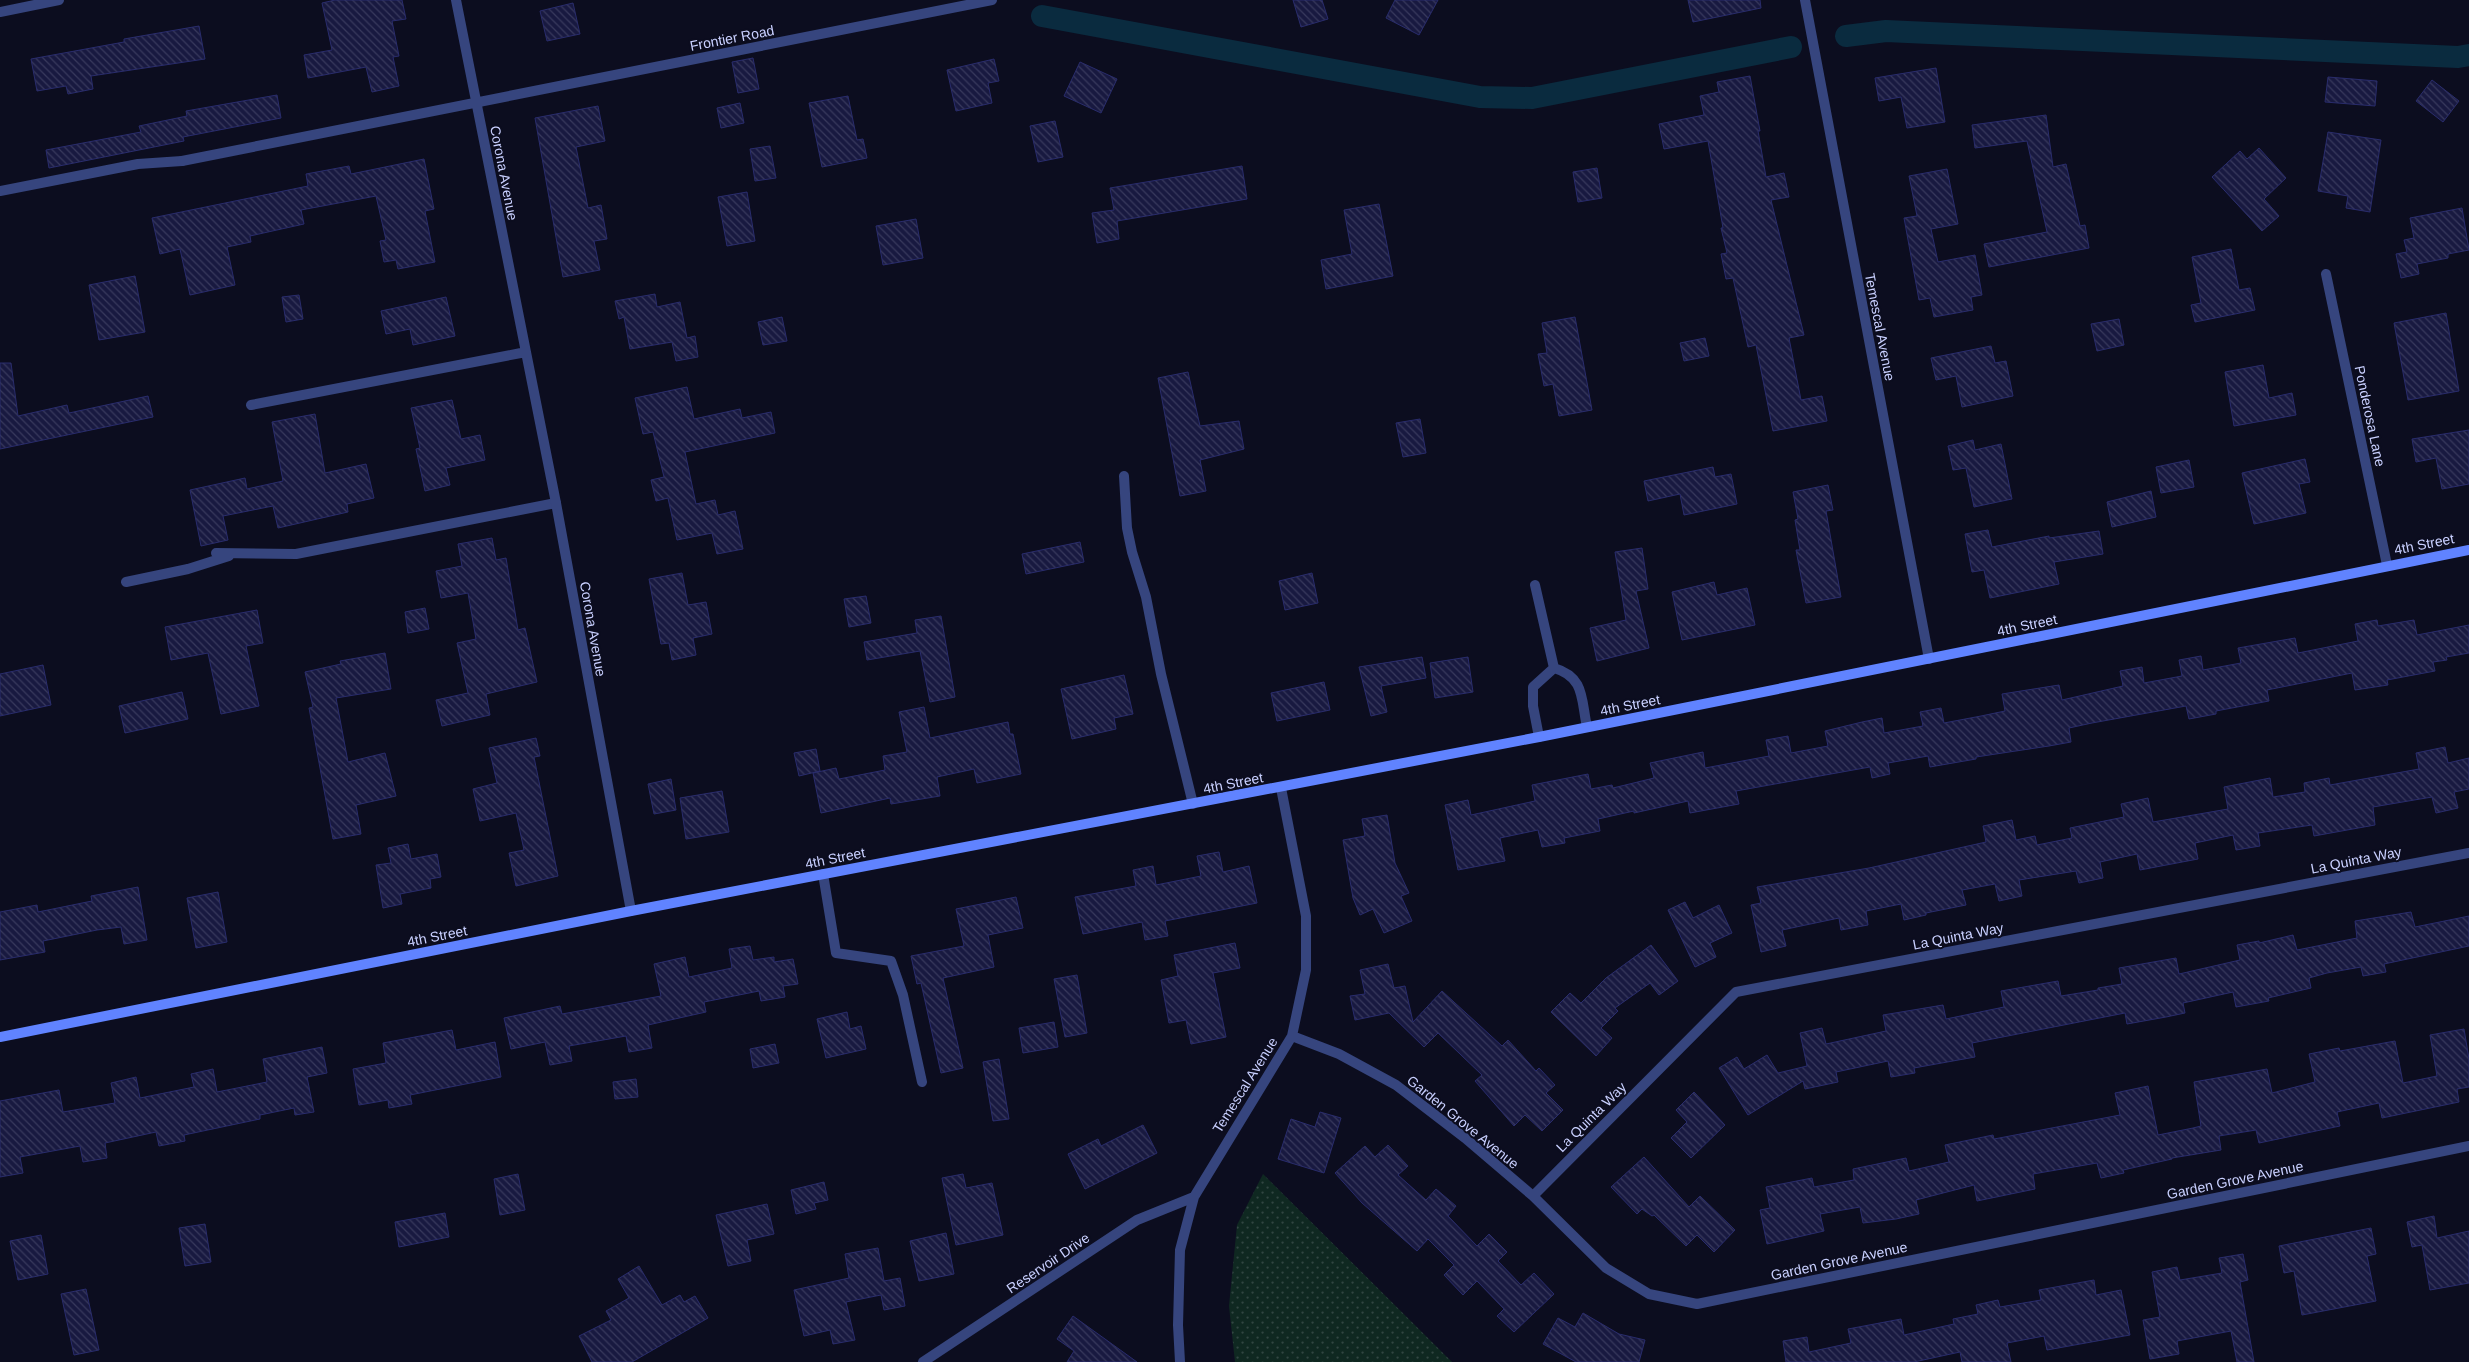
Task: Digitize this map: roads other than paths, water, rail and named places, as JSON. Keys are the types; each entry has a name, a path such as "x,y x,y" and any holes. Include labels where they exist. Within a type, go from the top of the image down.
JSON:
{"street":[{"path":"0,12 59,0"},
{"name":"Corona Avenue","path":"456,0 556,503 631,911"},
{"name":"Frontier Road","path":"0,190 138,164 182,161 992,0"},
{"name":"Temescal Avenue","path":"1805,0 1929,659"},
{"name":"Ponderosa Lane","path":"2326,274 2387,565"},
{"path":"250,405 526,352"},
{"path":"1124,476 1127,528 1132,552 1146,597 1161,674 1193,804"},
{"path":"216,553 296,554 556,503"},
{"name":"4th Street","path":"0,1037 631,911 1281,788 2469,550"},
{"path":"126,582 188,569 237,554"},
{"path":"1535,585 1554,668"},
{"path":"1554,668 1569,672 1578,684 1587,727"},
{"path":"1539,737 1533,706 1533,688 1554,668"},
{"name":"Temescal Avenue","path":"1180,1362 1178,1325 1180,1250 1194,1197 1292,1036 1306,970 1306,916 1281,788"},
{"name":"La Quinta Way","path":"1533,1196 1736,992 2469,853"},
{"path":"823,874 836,952 891,961 903,996 922,1082"},
{"name":"Garden Grove Avenue","path":"1292,1036 1339,1054 1396,1085 1465,1138 1533,1196 1606,1268 1649,1294 1697,1304 2469,1146"},
{"name":"Reservoir Drive","path":"923,1362 1137,1220 1194,1197"}],"waterway":[{"path":"1042,16 1480,97 1532,98 1791,47"},
{"path":"1846,36 1886,31 2458,57 2469,55"}]}
